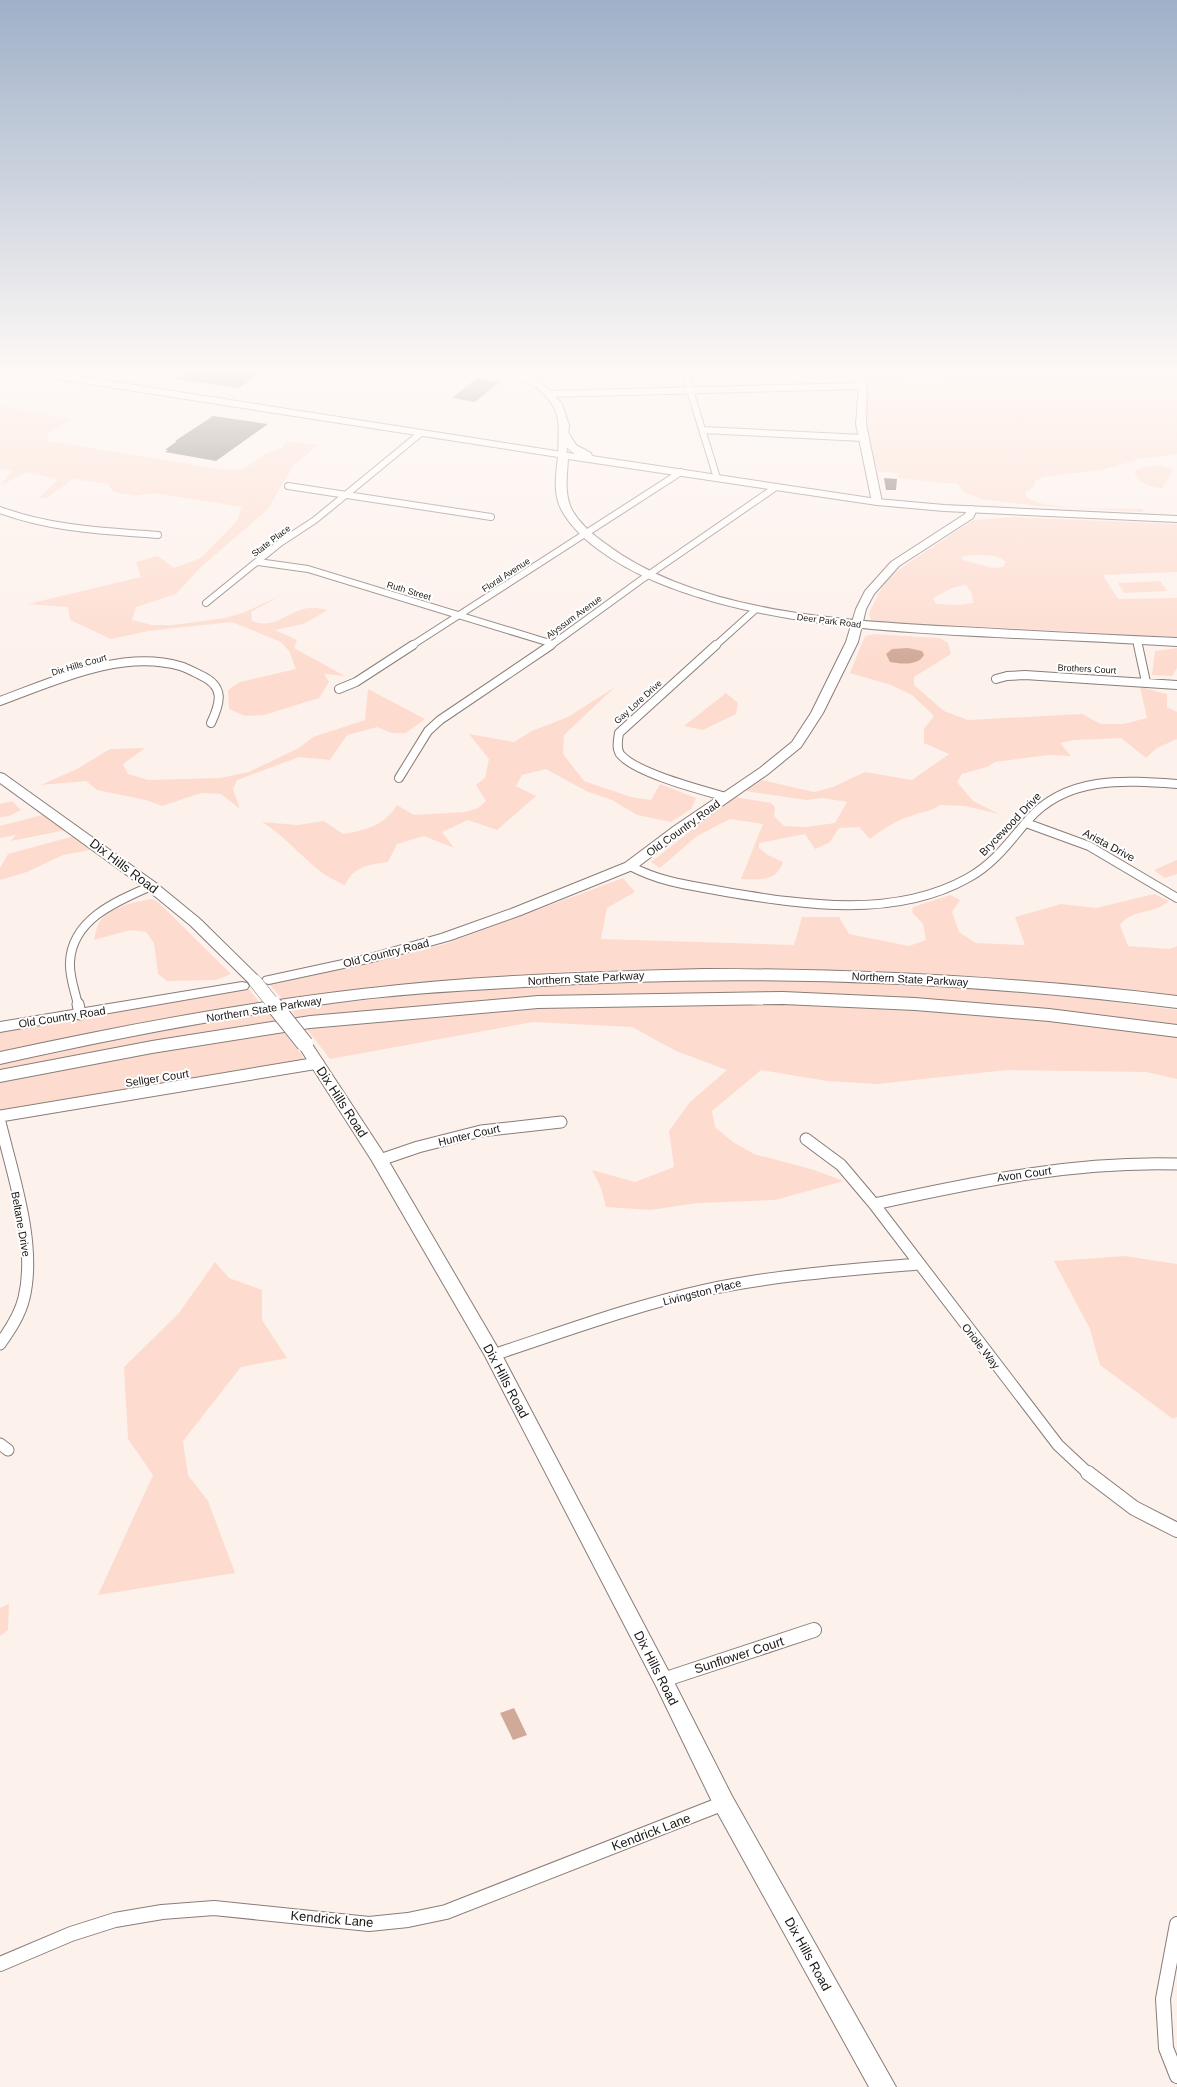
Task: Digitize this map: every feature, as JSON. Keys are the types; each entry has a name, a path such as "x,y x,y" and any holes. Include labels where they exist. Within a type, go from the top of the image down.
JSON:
{"highway":[{"name":"Northern State Parkway","path":"0,1058 160,1025 364,994 484,984 634,975 732,974 911,978 1006,985 1177,1002"},
{"name":"Northern State Parkway","path":"0,1076 152,1047 310,1022 538,1002 783,998 915,1004 1041,1014 1177,1031"}],"main road":[{"path":"655,468 877,502 972,510 1177,519"},
{"name":"Deer Park Road","path":"562,470 563,500 567,511 586,534 617,557 649,575 692,592 755,610 786,616 857,625 1177,642"}],"street":[{"name":"State Place","path":"206,603 280,543 315,520 377,468"},
{"path":"714,468 717,478"},
{"path":"871,468 874,493 877,502"},
{"name":"Floral Avenue","path":"339,689 356,682 681,472"},
{"path":"288,486 491,517"},
{"name":"Alyssum Avenue","path":"399,778 428,731 440,720 554,644 649,575 776,487"},
{"path":"0,510 31,521 55,526 158,535"},
{"name":"Old Country Road","path":"269,980 372,958 446,937 510,914 630,866 764,771 797,744 811,723 852,642 864,601 884,575 895,564 969,516 972,510"},
{"name":"Ruth Street","path":"258,562 308,569 554,644"},
{"name":"Gay Lore Drive","path":"726,797 628,762 620,753 617,744 619,733 755,610"},
{"path":"1138,640 1146,682"},
{"name":"Dix Hills Court","path":"0,701 86,671 106,666 136,663 165,664 194,671 214,683 220,697 220,706 211,723"},
{"name":"Brothers Court","path":"996,679 1007,676 1024,675 1177,685"},
{"name":"Dix Hills Road","path":"0,777 151,886 195,922 255,982 306,1044 380,1160 493,1355 663,1680 724,1803 883,2087"},
{"name":"Brycewood Drive","path":"630,866 652,877 665,880 786,900 837,904 886,902 935,892 982,869 998,856 1026,823 1051,799 1067,791 1088,785 1136,781 1177,784"},
{"name":"Arista Drive","path":"1026,823 1089,846 1177,898"},
{"path":"80,1014 70,963 75,940 81,928 93,917 108,908 151,886"},
{"name":"Old Country Road","path":"0,1027 242,986"},
{"name":"Sellger Court","path":"0,1116 318,1063"},
{"name":"Beltane Drive","path":"0,1122 26,1238 28,1269 24,1298 13,1327 0,1344"},
{"name":"Hunter Court","path":"380,1160 418,1147 481,1131 561,1122"},
{"name":"Oriole Way","path":"806,1138 841,1165 874,1204 1058,1445 1094,1479 1134,1508 1177,1530"},
{"name":"Avon Court","path":"874,1204 991,1178 1054,1169 1113,1163 1177,1164"},
{"name":"Livingston Place","path":"493,1355 691,1293 734,1284 813,1273 919,1264"},
{"name":"Sunflower Court","path":"663,1680 814,1630"},
{"name":"Kendrick Lane","path":"0,1964 71,1934 108,1922 162,1912 214,1908 369,1924 416,1919 446,1912 724,1803"},
{"path":"1177,1924 1162,1999 1166,2048 1177,2076"}],"shaded area":[{"path":"215,468 241,470 243,468 292,468 268,509 201,567 176,594 136,607 132,620 152,625 173,625 225,618 245,612 282,595 251,612 252,621 260,623 275,622 309,608 328,610 303,624 275,630 297,640 294,648 345,676 324,674 329,682 319,698 264,715 245,716 229,709 228,690 240,682 296,669 289,651 281,642 232,622 148,631 111,639 70,620 68,607 28,604 141,577 136,562 158,556 174,568 201,558 237,521 242,507 154,493 135,496 114,492 108,484 73,479 47,498 39,498 58,479 26,472 0,486 12,471 0,469"},
{"path":"877,468 1108,468 1043,477 1035,481 1033,488 1025,492 1027,498 1051,505 1082,508 1142,509 1144,511 1038,506 981,499 965,493 957,484 897,478 900,473 878,472"},
{"path":"1138,469 1172,469 1171,475 1162,488 1154,487 1142,482 1134,472"},
{"path":"1013,517 1177,524 1177,572 1103,575 1118,599 1177,598 1177,637 871,621 869,613 886,579 973,520","holes":["972,555 994,556 1006,562 1003,567 993,568 963,560 961,557","966,585 972,594 973,603 959,605 936,604 933,598 952,588"]},
{"path":"1160,581 1167,591 1124,593 1118,583"},
{"path":"873,634 940,638 948,643 951,654 914,677 914,685 944,711 968,720 1082,714 1101,724 1123,724 1147,718 1140,687 1167,694 1167,707 1177,712 1177,739 1157,748 1146,758 1121,738 1074,740 1060,743 1071,756 1049,755 995,762 987,767 962,774 957,782 973,801 999,814 965,806 940,805 894,823 870,839 859,827 839,828 829,843 815,849 805,834 759,843 759,848 768,855 783,862 780,869 776,873 766,878 754,880 741,879 763,824 730,819 697,836 660,868 651,862 734,797 771,803 775,807 774,816 784,826 806,827 835,823 847,802 823,798 806,800 745,791 762,780 814,792 833,787 865,772 912,780 949,754 924,743 924,729 934,716 912,695 891,685 850,673 865,636"},
{"path":"908,648 922,651 924,655 921,659 914,663 904,664 890,662 886,654 892,649"},
{"path":"1177,648 1177,668 1172,676 1152,675 1155,651"},
{"path":"615,687 564,735 563,754 584,781 631,797 651,800 660,784 696,798 691,809 671,822 637,815 612,800 586,791 546,769 522,775 516,786 536,796 497,830 468,820 442,832 454,848 424,836 397,844 388,862 357,870 345,885 322,873 273,829 262,822 298,825 324,821 343,834 374,826 386,818 397,805 414,815 465,812 478,808 486,801 476,785 485,778 489,759 469,734 514,742 532,731 568,717"},
{"path":"368,689 425,719 406,733 392,733 377,727 347,735 330,760 299,757 237,780 233,789 240,809 221,794 201,793 162,806 146,800 97,790 86,781 41,785 77,769 110,749 145,748 123,764 128,774 148,780 220,778 249,772 299,748 313,737 365,720"},
{"path":"726,693 738,703 736,714 703,730 684,726"},
{"path":"12,801 21,810 9,816 0,817 0,804"},
{"path":"42,815 66,830 11,841 16,835 0,838 0,826"},
{"path":"74,836 90,850 63,855 27,872 0,880 0,868 8,854"},
{"path":"1177,860 1177,874 1165,878 1154,870"},
{"path":"623,878 635,892 607,908 601,939 794,945 802,917 839,917 849,934 909,946 926,940 923,924 912,912 913,907 950,895 960,900 952,912 959,932 976,943 1025,945 1015,917 1061,904 1096,908 1154,894 1169,901 1157,909 1137,913 1125,919 1120,925 1128,946 1169,949 1177,946 1177,996 957,975 836,970 576,971 420,984 284,1001 269,984 445,944"},
{"path":"152,899 159,903 231,974 216,980 167,981 158,974 154,943 146,932 130,930 94,940 98,925 107,914 122,906"},
{"path":"693,977 874,981 1079,997 1177,1010 1177,1025 1023,1007 946,1001 791,994 713,993 558,996 460,1003 297,1018 290,1009 426,993"},
{"path":"249,989 262,1006 36,1044 0,1052 0,1032"},
{"path":"697,1003 812,1004 949,1012 1041,1020 1177,1036 1177,1079 1146,1072 1007,1070 877,1084 827,1081 761,1070 712,1111 715,1127 733,1142 754,1154 811,1169 844,1181 775,1200 697,1203 651,1210 606,1207 601,1188 592,1170 635,1182 674,1167 669,1131 690,1102 727,1070 676,1051 632,1027 533,1022 330,1059 306,1028 559,1006"},
{"path":"268,1012 276,1023 0,1073 0,1064 91,1043"},
{"path":"283,1031 302,1055 303,1059 300,1062 0,1114 0,1080 109,1059"},
{"path":"1125,1256 1177,1264 1177,1417 1173,1419 1100,1365 1090,1329 1054,1261"},
{"path":"215,1262 229,1278 262,1290 262,1320 287,1358 241,1367 183,1441 188,1475 208,1501 235,1573 98,1595 153,1475 128,1439 124,1367 179,1313"},
{"path":"9,1604 8,1630 0,1636 0,1608"},
{"path":"514,1708 527,1735 513,1740 500,1713"}],"building":[{"path":"884,478 897,479 896,490 886,490"}]}
